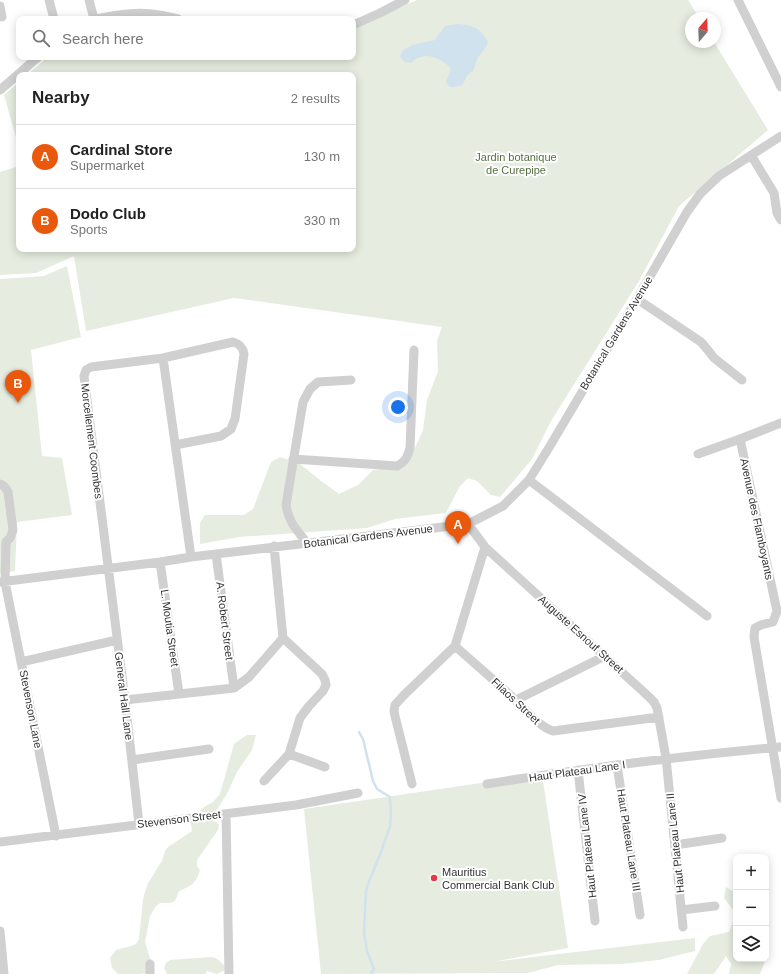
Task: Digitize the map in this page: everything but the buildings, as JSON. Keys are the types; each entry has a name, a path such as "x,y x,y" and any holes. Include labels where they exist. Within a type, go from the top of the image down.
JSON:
{"street":[{"path":"49,0 53,16"},
{"path":"89,0 94,16"},
{"path":"356,24 405,0"},
{"path":"738,0 781,87"},
{"path":"0,6 2,17"},
{"path":"113,16 143,13 167,16"},
{"path":"21,72 35,60"},
{"path":"0,90 16,76"},
{"name":"Botanical Gardens Avenue","path":"2,582 274,546 468,524 503,506 529,480 687,212 700,194 719,176 781,136"},
{"path":"751,155 774,193 776,213 781,220"},
{"path":"637,299 701,342 714,358 742,380"},
{"name":"Morcellement Coombes","path":"108,568 84,376 86,370 91,367 163,358 233,342 238,344 243,348 244,354 235,420 231,429 221,436 175,445"},
{"path":"294,459 397,466 403,463 408,457 410,448 414,350"},
{"path":"163,358 190,557"},
{"path":"307,543 291,523 286,505 303,402 310,389 318,382 351,380"},
{"path":"698,454 781,423"},
{"name":"Avenue des Flamboyants","path":"740,438 778,602 777,611 773,622 756,628 754,637 777,747"},
{"path":"529,480 707,616"},
{"name":"Stevenson Lane","path":"0,484 4,486 8,492 13,530 10,538 3,542 2,582 21,662 56,836"},
{"name":"Auguste Esnouf Street","path":"468,524 485,547 652,699 657,708 666,758"},
{"path":"264,781 290,754 300,718 323,691 326,685 322,674 284,638 274,546"},
{"path":"412,784 395,716 395,705 455,646 485,547"},
{"name":"A. Robert Street","path":"216,554 234,688"},
{"name":"L. Moutia Street","path":"160,562 179,694"},
{"name":"General Hall Lane","path":"108,568 139,824"},
{"path":"125,700 234,688 249,677 284,638"},
{"path":"21,662 117,640"},
{"name":"Filaos Street","path":"455,646 547,729 553,731 659,717"},
{"path":"516,700 605,656"},
{"path":"777,747 781,798"},
{"name":"Haut Plateau Lane I","path":"487,784 666,758 777,747"},
{"path":"132,760 208,749"},
{"path":"290,754 325,767"},
{"name":"Haut Plateau Lane II","path":"666,758 683,927"},
{"name":"Haut Plateau Lane III","path":"617,765 640,915"},
{"name":"Haut Plateau Lane IV","path":"578,770 595,921"},
{"name":"Stevenson Street","path":"0,842 296,805 358,794"},
{"path":"226,814 230,974"},
{"path":"675,845 722,838"},
{"path":"681,910 715,906"},
{"path":"0,931 4,974"},
{"path":"150,964 150,974"}],"green space":[{"name":"Jardin botanique de Curepipe","path":"417,0 688,0 695,12 685,12 685,48 718,48 768,130 679,206 639,281 551,421 532,459 500,497 491,495 477,481 468,478 460,486 446,513 395,519 367,528 239,537 200,544 200,523 205,515 244,515 253,509 271,462 280,457 299,463 339,494 358,485 373,470 403,466 410,459 423,430 427,400 438,371 437,341 442,327 234,298 86,331 74,256 36,273 0,275 0,172 16,167 16,252 356,252 356,72 30,72 44,60 356,60 356,27"},
{"path":"16,85 16,137 4,95"},
{"path":"67,266 81,337 31,350 42,456 62,458 72,515 17,522 15,571 0,573 0,279 44,276"},
{"path":"247,735 256,735 252,750 237,772 228,792 211,819 219,824 218,830 197,860 197,866 200,870 197,878 191,885 179,891 175,901 170,903 160,903 156,906 150,916 145,942 153,968 150,972 140,974 118,974 112,968 110,958 116,950 136,944 139,939 143,899 148,883 162,861 165,851 168,847 192,831 191,823 196,814 213,802 220,794 234,744"},
{"name":"Mauritius Commercial Bank Club","path":"542,774 568,948 492,962 695,938 695,951 659,960 621,964 558,965 528,973 321,974 304,809"},
{"path":"726,887 733,891 733,910 724,898"},
{"path":"733,922 733,962 765,962 760,974 729,974 731,964 726,956 714,974 687,974 703,944 710,936 729,932"},
{"path":"211,957 216,958 224,965 225,970 217,974 207,971 205,974 167,974 164,968 166,963 170,960"}],"water":[{"path":"457,24 471,26 479,30 488,42 478,57 473,71 467,76 463,84 456,87 450,87 446,82 451,68 436,58 431,56 421,57 411,63 405,62 400,57 402,51 412,45 435,40 445,26"}],"waterway":[{"path":"359,732 363,739 373,781 377,789 390,797 391,815 390,826 366,891 364,933 367,951 374,969 371,974"}],"place":[{"name":"Dodo Club","path":"18,403"},
{"name":"Cardinal Store","path":"458,544"},
{"name":"Mauritius Commercial Bank Club","path":"434,878"}]}
